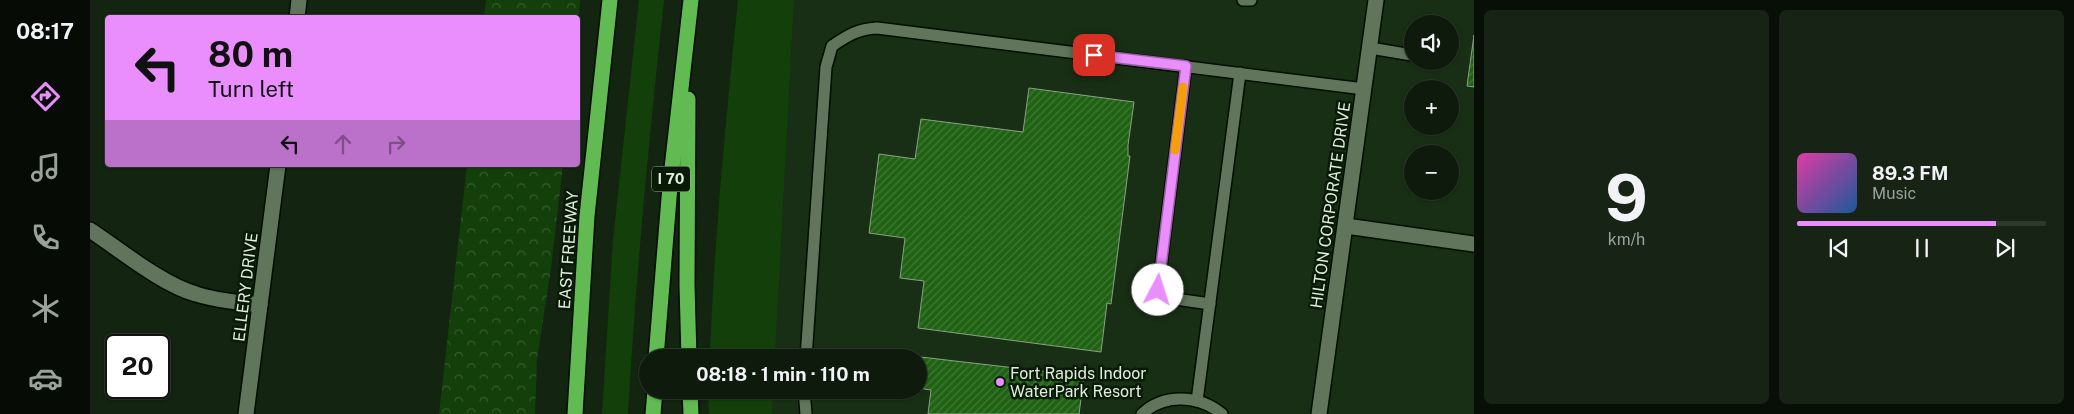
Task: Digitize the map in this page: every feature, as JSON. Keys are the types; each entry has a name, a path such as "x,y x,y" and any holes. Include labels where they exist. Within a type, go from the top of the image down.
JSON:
{"highway":[{"name":"EAST FREEWAY","path":"575,414 587,216 610,0"},
{"name":"I 70","path":"657,349 670,186 691,0"},
{"path":"689,17 687,285 689,349"},
{"path":"654,399 654,414"},
{"path":"690,399 691,414"}],"street":[{"path":"297,15 299,0"},
{"name":"HILTON CORPORATE DRIVE","path":"1320,414 1376,0"},
{"name":"ELLERY DRIVE","path":"246,414 278,167"},
{"path":"1346,226 1474,244"},
{"path":"90,230 169,283 194,294 260,305"}],"lane":[{"path":"1243,0 1251,0"},
{"path":"807,349 826,67 832,46 851,33 862,28 877,28 1364,89"},
{"path":"1370,48 1404,54"},
{"path":"1186,66 1158,290 1162,297 1169,299 1210,304"},
{"path":"1197,401 1240,73"},
{"path":"805,399 806,414"},
{"path":"1142,414 1162,402 1179,399 1197,401 1214,408 1222,414"}],"shaded area":[{"path":"794,0 1474,0 1474,414 772,414 773,399 927,399 927,349 775,349"}],"green space":[{"path":"486,0 580,0 579,15 484,15"},
{"path":"639,0 664,0 643,207 628,414 602,414 613,240"},
{"path":"738,0 794,0 775,349 710,349 717,223"},
{"path":"467,167 563,167 551,268 537,359 535,414 439,414"},
{"path":"708,399 773,399 772,414 709,414"}],"building":[{"path":"1474,35 1474,87 1467,86"},
{"path":"1029,88 1134,102 1128,145 1128,156 1130,156 1111,304 1107,303 1101,352 918,328 924,281 900,278 905,238 869,233 879,154 915,159 921,119 1023,132"},
{"name":"Fort Rapids Indoor WaterPark Resort","path":"927,358 1084,376 1079,414 928,414 931,390 927,389"}],"slow traffic":[{"path":"1175,150 1183,87"}],"place":[{"name":"Fort Rapids Indoor WaterPark Resort","path":"1000,382"}],"route":[{"path":"1094,55 1186,66 1158,290"}]}
